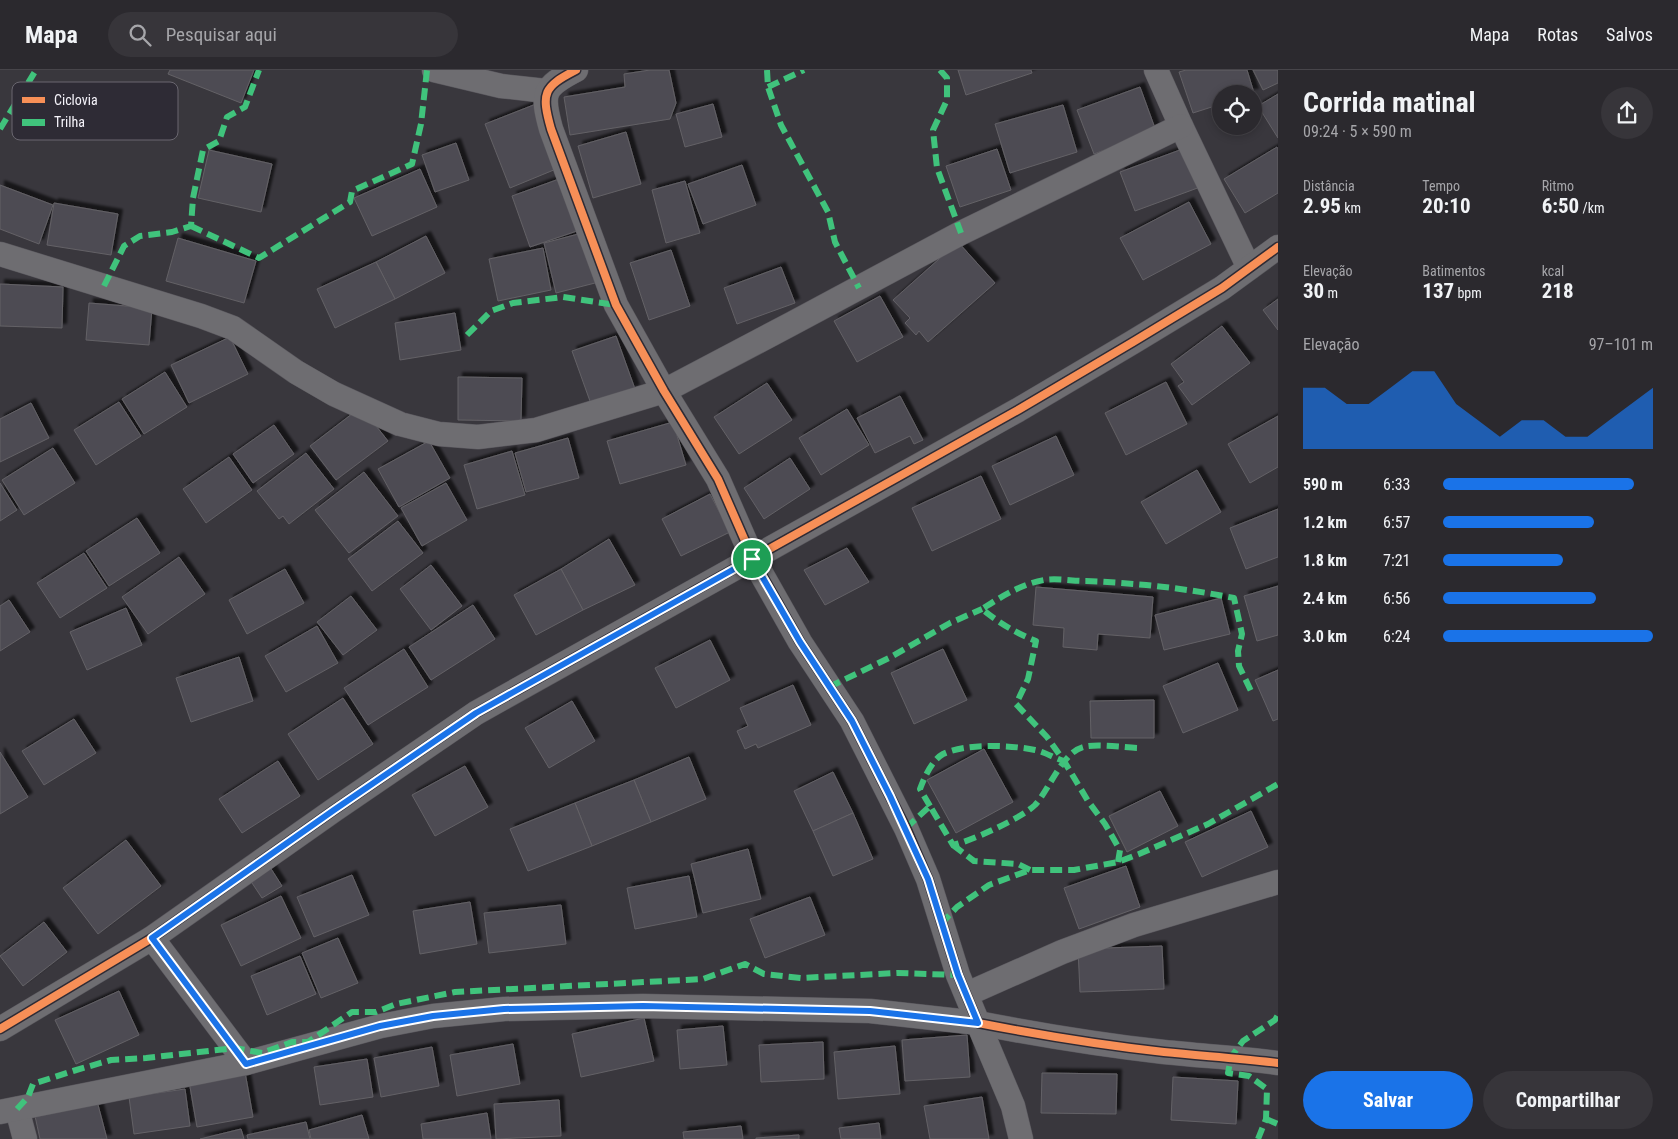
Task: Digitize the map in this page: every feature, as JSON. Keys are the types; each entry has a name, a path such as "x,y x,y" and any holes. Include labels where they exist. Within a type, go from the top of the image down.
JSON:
{"street":[{"path":"434,70 501,86 546,92"},
{"path":"576,70 558,80 546,92 545,108 550,129 616,305 664,391 718,479 752,559 800,642 852,721 874,762 921,864 958,975 1013,1106 1021,1139"},
{"path":"1156,70 1249,268"},
{"path":"0,254 201,316 233,328 296,372 334,394 400,424 439,434 478,437 536,430 664,391 794,324 961,233 1181,126"},
{"path":"0,1029 152,938 342,804 476,713 1018,410 1222,288 1278,247"},
{"path":"967,994 1062,952 1134,924 1278,882"},
{"path":"152,938 246,1064"},
{"path":"25,1139 8,1110 246,1064 380,1026 433,1016 504,1009 643,1006 870,1011 978,1023 1050,1037 1109,1045 1164,1052 1231,1057 1278,1064"}],"building":[{"path":"170,70 254,70 241,103 168,74"},
{"path":"650,70 669,70 676,103 670,119 570,135 564,97 625,87 624,74"},
{"path":"958,70 1031,70 1032,73 966,95"},
{"path":"1186,70 1247,70 1252,85 1212,85 1212,107 1193,113 1179,72"},
{"path":"1253,70 1278,70 1278,83 1263,90"},
{"path":"1140,87 1156,131 1094,154 1077,110"},
{"path":"1278,94 1278,138 1262,112 1262,104"},
{"path":"536,104 561,167 510,188 485,124"},
{"path":"713,104 722,137 685,147 676,114"},
{"path":"1063,105 1077,152 1010,173 995,124"},
{"path":"626,132 641,184 593,198 578,146"},
{"path":"456,143 469,180 435,192 422,155"},
{"path":"1188,147 1203,186 1135,211 1120,172"},
{"path":"1277,147 1278,193 1245,213 1224,179"},
{"path":"997,149 1011,190 960,207 946,166"},
{"path":"209,150 272,164 261,212 198,198"},
{"path":"742,165 756,205 703,224 688,184"},
{"path":"420,169 437,207 372,236 354,198"},
{"path":"559,179 577,231 530,247 512,196"},
{"path":"685,181 700,233 666,243 652,190"},
{"path":"0,185 53,205 39,244 0,229"},
{"path":"1189,202 1211,244 1143,280 1120,238"},
{"path":"54,203 118,214 111,255 47,245"},
{"path":"582,233 595,283 556,293 544,243"},
{"path":"426,236 445,273 395,299 376,262"},
{"path":"178,238 256,261 244,303 166,281"},
{"path":"958,242 995,283 928,342 919,331 916,335 905,323 910,318 893,300"},
{"path":"543,248 551,290 498,301 489,259"},
{"path":"671,250 690,306 649,320 630,263"},
{"path":"376,262 395,299 335,328 317,289"},
{"path":"781,267 795,303 737,324 724,288"},
{"path":"0,284 63,287 62,328 0,326"},
{"path":"880,296 903,337 857,362 834,321"},
{"path":"1278,299 1278,330 1263,310"},
{"path":"89,303 152,308 149,345 86,340"},
{"path":"455,313 461,350 400,360 395,323"},
{"path":"1222,326 1250,363 1192,405 1178,386 1184,382 1171,364"},
{"path":"616,336 635,389 591,404 572,351"},
{"path":"230,337 248,374 189,403 171,365"},
{"path":"165,372 187,407 144,434 122,399"},
{"path":"458,377 522,378 521,421 458,420"},
{"path":"1166,382 1187,424 1126,455 1105,413"},
{"path":"767,383 792,420 739,454 714,417"},
{"path":"900,396 923,440 914,444 910,436 875,453 857,418"},
{"path":"119,402 141,436 96,465 74,430"},
{"path":"31,403 49,438 0,462 0,419"},
{"path":"361,407 388,441 336,480 310,446"},
{"path":"847,409 869,445 821,475 799,438"},
{"path":"1278,416 1278,467 1250,483 1228,444"},
{"path":"673,422 686,465 620,484 607,441"},
{"path":"274,425 294,454 253,483 233,454"},
{"path":"1056,436 1074,475 1010,505 992,466"},
{"path":"568,438 579,478 526,492 515,453"},
{"path":"429,441 450,478 399,507 378,469"},
{"path":"53,448 75,483 24,515 2,480"},
{"path":"512,451 525,495 477,509 464,465"},
{"path":"306,453 334,489 289,524 283,516 279,519 257,491"},
{"path":"229,457 252,490 206,523 183,489"},
{"path":"790,458 810,489 764,519 744,488"},
{"path":"1197,470 1221,512 1166,544 1141,502"},
{"path":"364,472 398,516 349,553 315,510"},
{"path":"981,476 1001,519 932,551 912,508"},
{"path":"0,483 17,510 0,521"},
{"path":"446,483 467,520 422,546 401,508"},
{"path":"710,494 730,532 681,556 662,519"},
{"path":"1278,509 1278,557 1246,569 1230,528"},
{"path":"137,518 160,553 109,586 86,551"},
{"path":"398,521 423,553 372,591 348,559"},
{"path":"609,539 635,585 583,610 561,569"},
{"path":"847,548 869,582 825,605 804,570"},
{"path":"84,553 107,588 60,618 37,583"},
{"path":"179,557 205,594 148,634 122,597"},
{"path":"431,565 462,606 431,630 400,589"},
{"path":"285,569 304,603 247,634 229,600"},
{"path":"561,569 583,610 536,635 514,595"},
{"path":"1278,586 1278,635 1257,641 1244,596"},
{"path":"1036,587 1153,597 1150,638 1098,634 1097,650 1063,647 1064,628 1033,625"},
{"path":"351,596 377,630 343,655 317,622"},
{"path":"1221,598 1230,634 1164,650 1155,615"},
{"path":"9,600 30,632 0,651 0,606"},
{"path":"473,605 495,639 431,680 409,647"},
{"path":"126,608 142,645 87,670 70,632"},
{"path":"317,626 338,663 286,692 265,656"},
{"path":"710,640 730,680 676,708 655,668"},
{"path":"404,649 428,687 368,725 344,688"},
{"path":"943,649 967,700 914,724 891,673"},
{"path":"239,657 253,701 191,722 176,678"},
{"path":"1218,663 1238,710 1183,733 1163,686"},
{"path":"1278,670 1278,719 1273,721 1255,680"},
{"path":"793,685 811,725 758,748 756,744 745,749 737,731 748,726 740,708"},
{"path":"343,698 373,744 318,780 288,734"},
{"path":"1154,700 1154,738 1091,738 1090,701"},
{"path":"572,701 595,741 549,768 525,728"},
{"path":"74,719 96,753 44,785 22,751"},
{"path":"984,749 1013,802 956,833 927,780"},
{"path":"0,752 28,797 0,814"},
{"path":"689,757 706,799 651,822 634,780"},
{"path":"278,761 300,796 242,833 219,799"},
{"path":"465,766 488,807 435,836 412,795"},
{"path":"833,772 853,813 813,831 794,791"},
{"path":"634,780 651,822 592,846 575,803"},
{"path":"1160,791 1178,826 1127,852 1109,816"},
{"path":"575,803 592,846 528,871 510,829"},
{"path":"1251,811 1268,847 1202,877 1185,842"},
{"path":"853,813 873,859 833,876 813,831"},
{"path":"126,840 161,886 98,934 63,888"},
{"path":"748,849 761,899 703,913 691,864"},
{"path":"268,864 282,886 262,898 248,877"},
{"path":"1126,866 1140,907 1079,929 1064,888"},
{"path":"352,875 369,915 314,937 297,897"},
{"path":"689,876 697,917 635,929 627,888"},
{"path":"281,896 301,938 241,966 221,925"},
{"path":"810,897 825,935 765,958 750,919"},
{"path":"470,902 477,944 420,954 413,911"},
{"path":"561,905 566,944 489,953 484,913"},
{"path":"44,922 67,952 23,986 0,956"},
{"path":"338,938 358,983 321,998 302,953"},
{"path":"1162,946 1164,989 1080,992 1078,949"},
{"path":"300,956 316,994 267,1015 251,976"},
{"path":"119,991 139,1035 76,1064 55,1020"},
{"path":"644,1018 654,1061 581,1077 572,1034"},
{"path":"723,1026 727,1065 680,1069 677,1030"},
{"path":"967,1035 970,1077 905,1081 902,1040"},
{"path":"823,1042 824,1079 761,1082 759,1045"},
{"path":"513,1044 520,1084 457,1096 450,1055"},
{"path":"895,1046 900,1094 838,1099 834,1052"},
{"path":"432,1047 439,1086 381,1097 374,1058"},
{"path":"367,1059 373,1097 320,1105 314,1067"},
{"path":"245,1072 253,1117 197,1127 189,1081"},
{"path":"1042,1073 1117,1074 1116,1114 1041,1113"},
{"path":"1173,1077 1238,1081 1236,1124 1171,1120"},
{"path":"185,1089 190,1126 134,1134 129,1097"},
{"path":"982,1097 989,1139 930,1139 924,1106"},
{"path":"559,1100 561,1136 496,1139 494,1104"},
{"path":"97,1101 107,1139 40,1139 35,1116"},
{"path":"487,1113 491,1139 423,1139 421,1124"},
{"path":"362,1115 369,1139 311,1139 309,1130"},
{"path":"306,1122 310,1139 248,1139 247,1135"},
{"path":"879,1123 881,1139 841,1139 839,1128"},
{"path":"741,1126 743,1139 684,1139 683,1132"},
{"path":"241,1129 244,1139 200,1139"},
{"path":"799,1135 799,1139 756,1139 756,1138"}],"marked path":[{"path":"29,82 36,70"},
{"path":"104,286 124,246 140,236 172,232 191,226 193,198 203,150 219,141 227,117 245,107 259,70"},
{"path":"191,226 259,258 350,202 352,191 412,164 421,124 427,70"},
{"path":"767,70 768,87 781,125 828,212 835,242 859,288"},
{"path":"768,87 804,70"},
{"path":"940,70 947,78 947,100 933,130 937,168 961,233"},
{"path":"0,129 12,109"},
{"path":"467,335 491,311 513,303 563,297 616,305"},
{"path":"1118,862 1120,850 1105,824 1047,737 1016,704 1028,679 1036,641 1008,627 982,609 1019,588 1049,579 1142,585 1197,591 1234,598 1242,634 1238,651 1239,666 1252,693"},
{"path":"829,687 889,658 950,623 982,609"},
{"path":"906,828 930,806 953,845 961,843 996,828 1035,805 1062,764 1075,751 1083,747 1096,745 1141,748"},
{"path":"930,806 920,789 935,760 953,750 989,746 1025,748 1039,751 1064,761"},
{"path":"941,924 957,907 989,885 1030,870 1074,870 1118,862 1208,824 1278,784"},
{"path":"953,845 974,861 1018,864 1030,870"},
{"path":"17,1109 28,1097 33,1084 111,1060 235,1048 262,1053 292,1042 308,1042 352,1012 376,1012 396,1004 455,992 703,979 745,964 764,974 801,978 897,973 958,975"},
{"path":"1258,1139 1266,1119 1267,1089 1249,1076 1228,1073 1231,1057 1243,1041 1275,1020 1278,1015"},
{"path":"1266,1119 1278,1124"}],"cycle path":[{"path":"576,70 557,81 551,87 547,92 546,107 551,129 616,305 664,391 718,479 753,559 800,642 852,721 906,828 928,879 958,975 978,1023 1047,1036 1117,1046 1278,1063"},
{"path":"0,1029 152,938 476,713 1018,410 1222,288 1278,247"}],"route":[{"path":"752,559 800,642 852,721 874,762 928,879 958,975 978,1023 870,1011 643,1006 504,1009 433,1016 380,1026 246,1064 152,938 476,713 752,559"}]}
